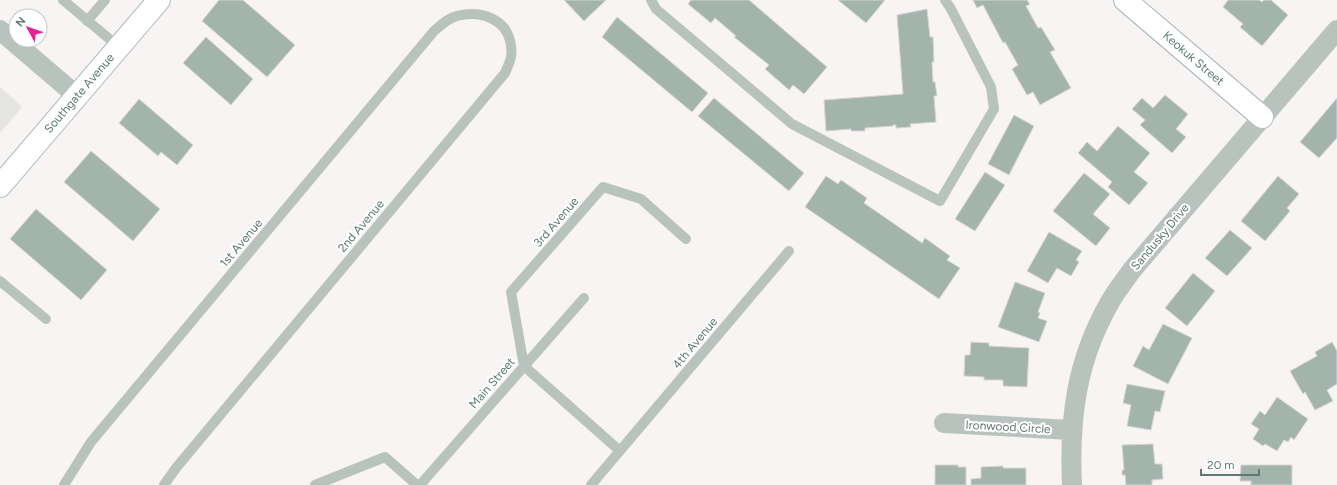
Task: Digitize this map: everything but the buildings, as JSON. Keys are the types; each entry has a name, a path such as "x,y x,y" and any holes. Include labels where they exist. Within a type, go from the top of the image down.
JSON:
{"street":[{"name":"Southgate Avenue","path":"0,186 159,0"},
{"name":"Keokuk Street","path":"1125,0 1262,117"},
{"path":"0,30 77,96"},
{"name":"Sandusky Drive","path":"1072,485 1072,430 1075,396 1083,364 1095,332 1110,302 1132,270 1262,117 1336,34"},
{"name":"Ironwood Circle","path":"944,423 1072,430"}],"lane":[{"path":"63,0 118,47"},
{"path":"87,21 104,0"},
{"path":"651,0 656,9 792,124 940,201 994,109 991,87 951,9 944,0"},
{"name":"2nd Avenue","path":"164,485 181,462 505,73 510,60 511,46 508,33 499,22 486,16 471,14 456,16 443,23"},
{"name":"1st Avenue","path":"64,485 91,442 434,30 443,23"},
{"name":"3rd Avenue","path":"524,366 511,292 603,187 641,199 686,239"},
{"name":"4th Avenue","path":"591,485 789,251"},
{"path":"0,280 46,319"},
{"name":"Main Street","path":"315,485 385,457 418,485 584,298"},
{"path":"524,366 620,451"}],"shaded area":[{"path":"0,87 22,107 0,133"}]}
